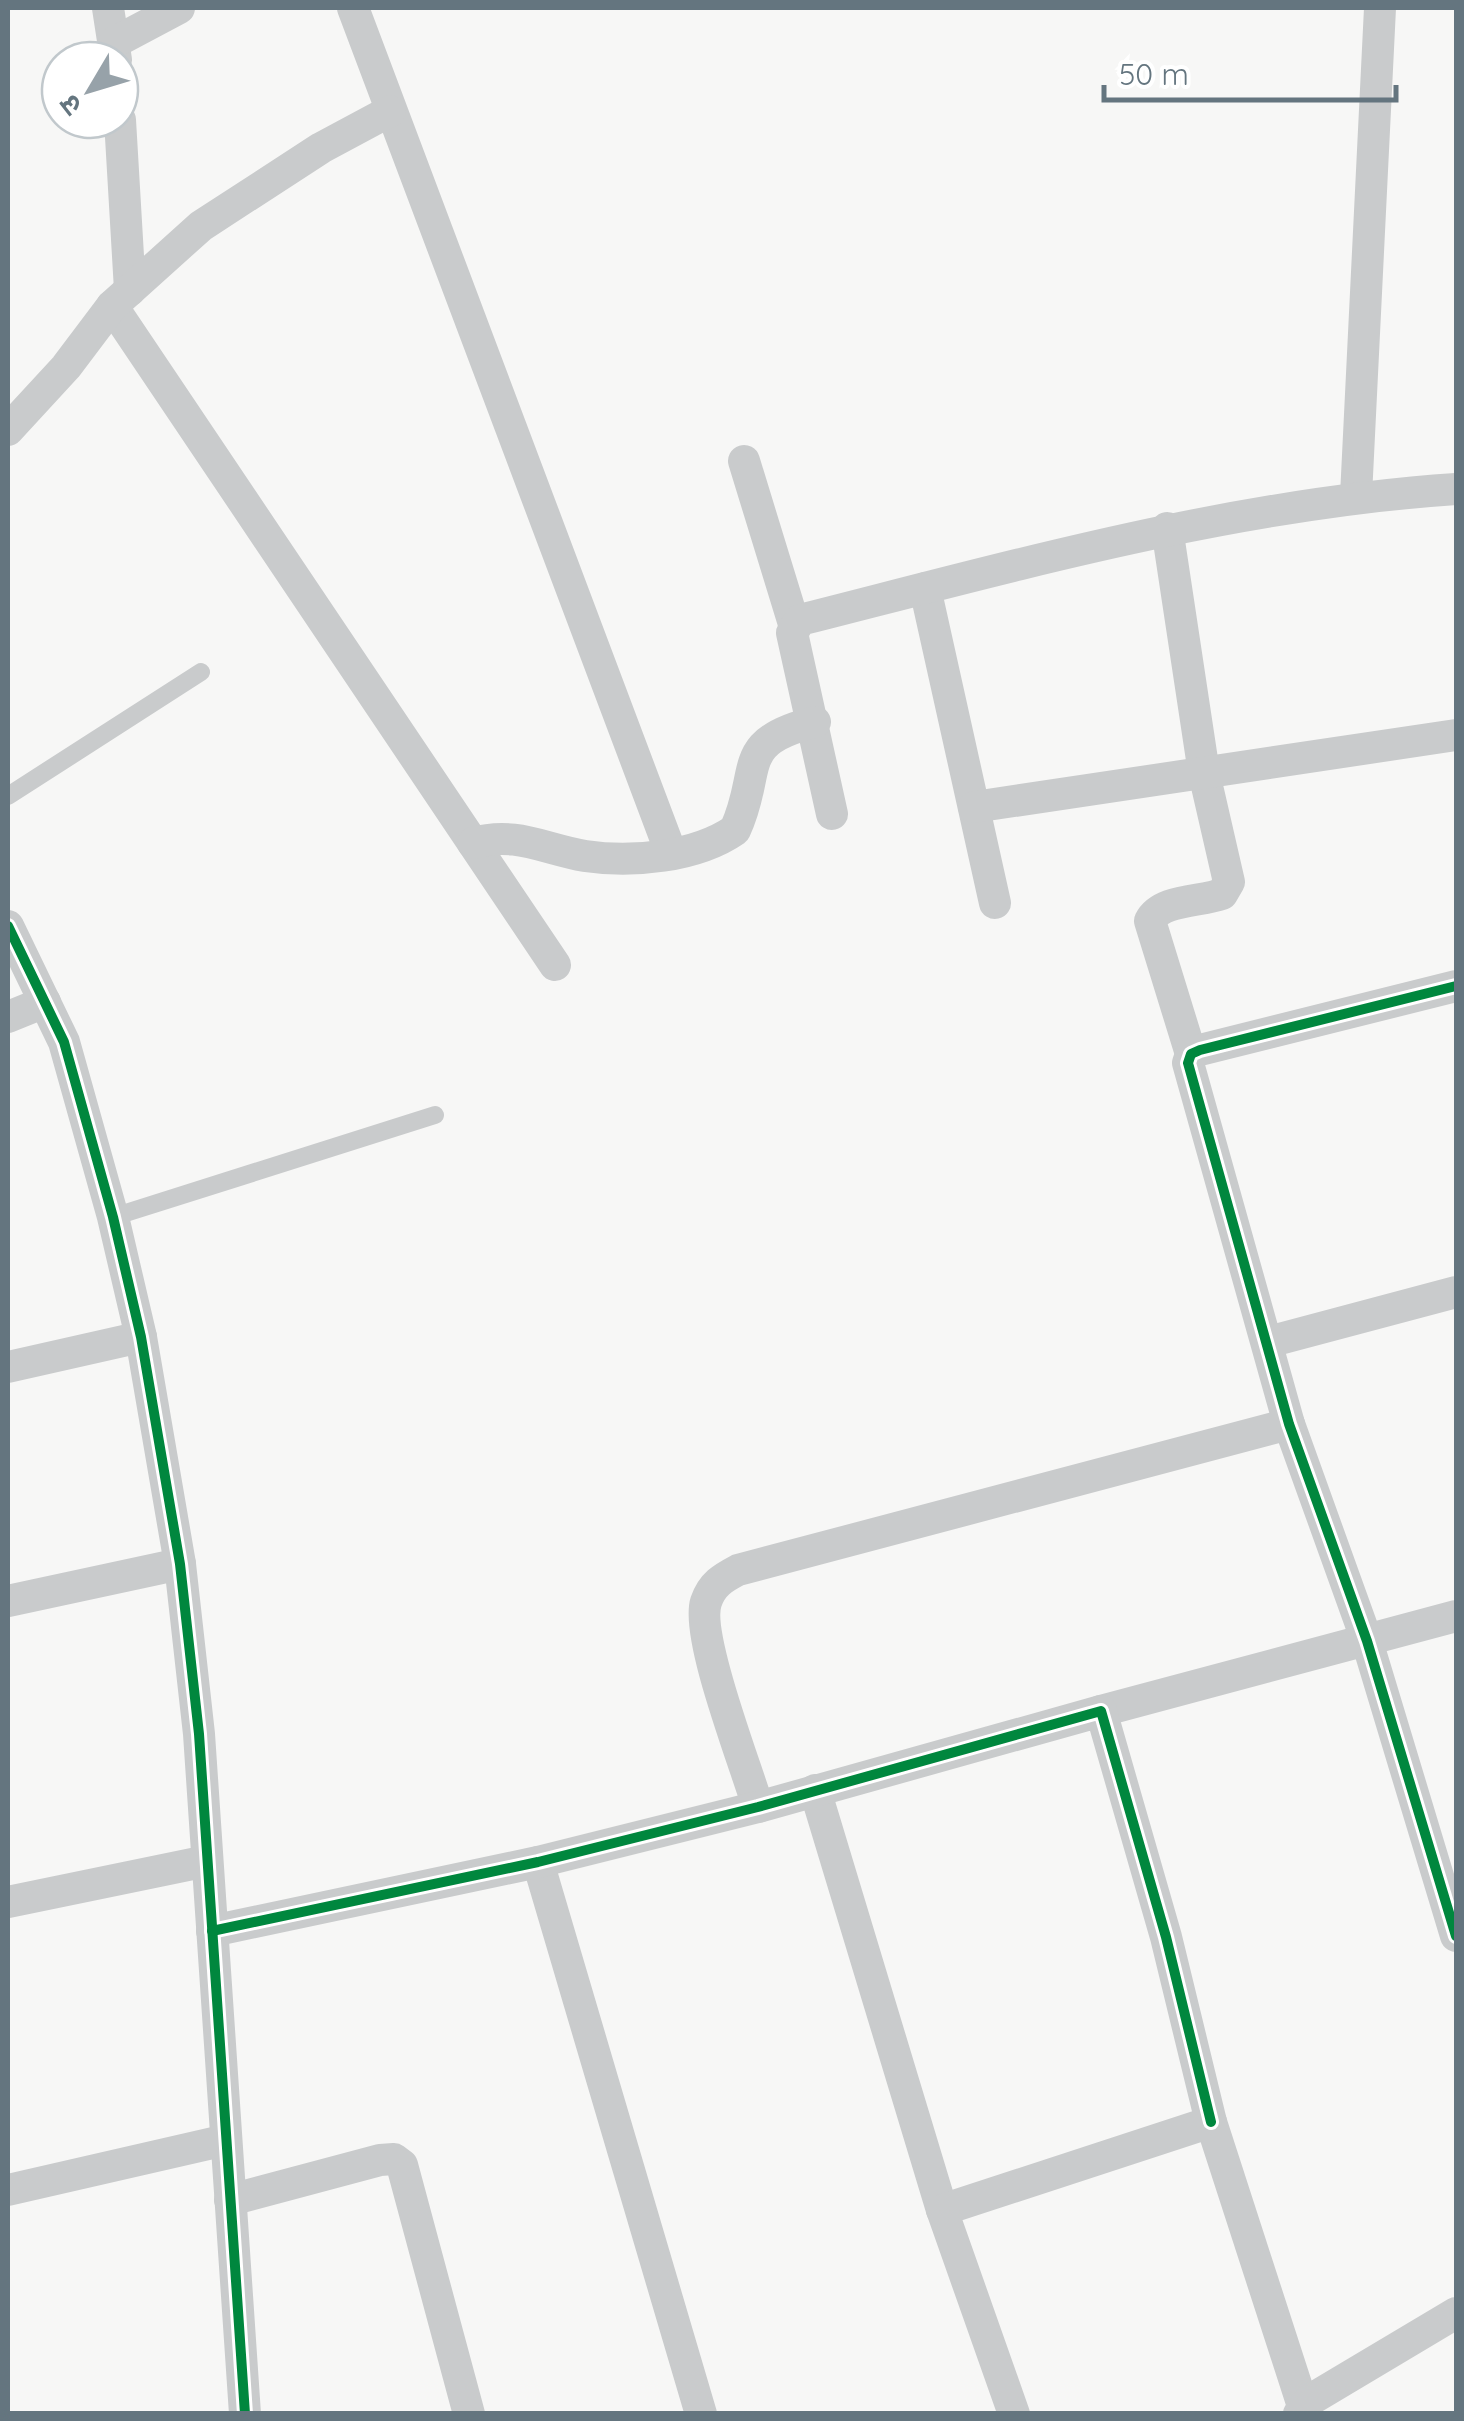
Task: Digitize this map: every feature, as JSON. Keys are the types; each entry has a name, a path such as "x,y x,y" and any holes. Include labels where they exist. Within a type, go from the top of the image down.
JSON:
{"street":[{"path":"108,8 113,40"},
{"path":"131,40 179,8"},
{"path":"354,8 671,854"},
{"path":"1356,496 1380,8"},
{"path":"8,430 66,367 121,298 201,226 320,148 390,111"},
{"path":"120,140 121,298 555,965"},
{"path":"744,461 794,624 798,665 832,814"},
{"path":"794,624 1167,528 1356,496 1456,489"},
{"path":"1167,528 1204,772 1227,888 1214,897 1168,906 1154,913 1150,921 1191,1054 1188,1068 1289,1424 1367,1640 1456,1936"},
{"path":"925,588 995,903"},
{"path":"473,842 499,836 584,856 671,854 719,841 735,830 747,781 768,738 814,722"},
{"path":"974,807 1456,735"},
{"path":"8,926 64,1042 113,1217 141,1337 180,1564 207,1860 245,2414"},
{"path":"1191,1054 1456,986"},
{"path":"8,1017 45,1002"},
{"path":"1268,1342 1456,1292"},
{"path":"8,1367 141,1337"},
{"path":"758,1807 705,1635 705,1604 716,1582 738,1570 1289,1424"},
{"path":"8,1602 180,1564"},
{"path":"212,1931 538,1862 758,1807 1456,1616"},
{"path":"1101,1711 1166,1937 1210,2122 1299,2411 1456,2313"},
{"path":"814,1790 942,2210 1014,2414"},
{"path":"8,1902 207,1860"},
{"path":"538,1862 701,2414"},
{"path":"942,2210 1210,2122"},
{"path":"8,2190 226,2140"},
{"path":"230,2200 380,2160 394,2159 402,2165 469,2414"}],"lane":[{"path":"8,796 200,672"},
{"path":"113,1217 435,1114"}],"cycle path":[{"path":"8,926 64,1042 113,1217 141,1337 180,1564 199,1734 245,2414"},
{"path":"1456,986 1200,1050 1191,1054 1188,1063 1289,1424 1367,1641 1456,1936"},
{"path":"212,1931 538,1862 758,1807 1101,1711 1166,1937 1211,2122"}]}
